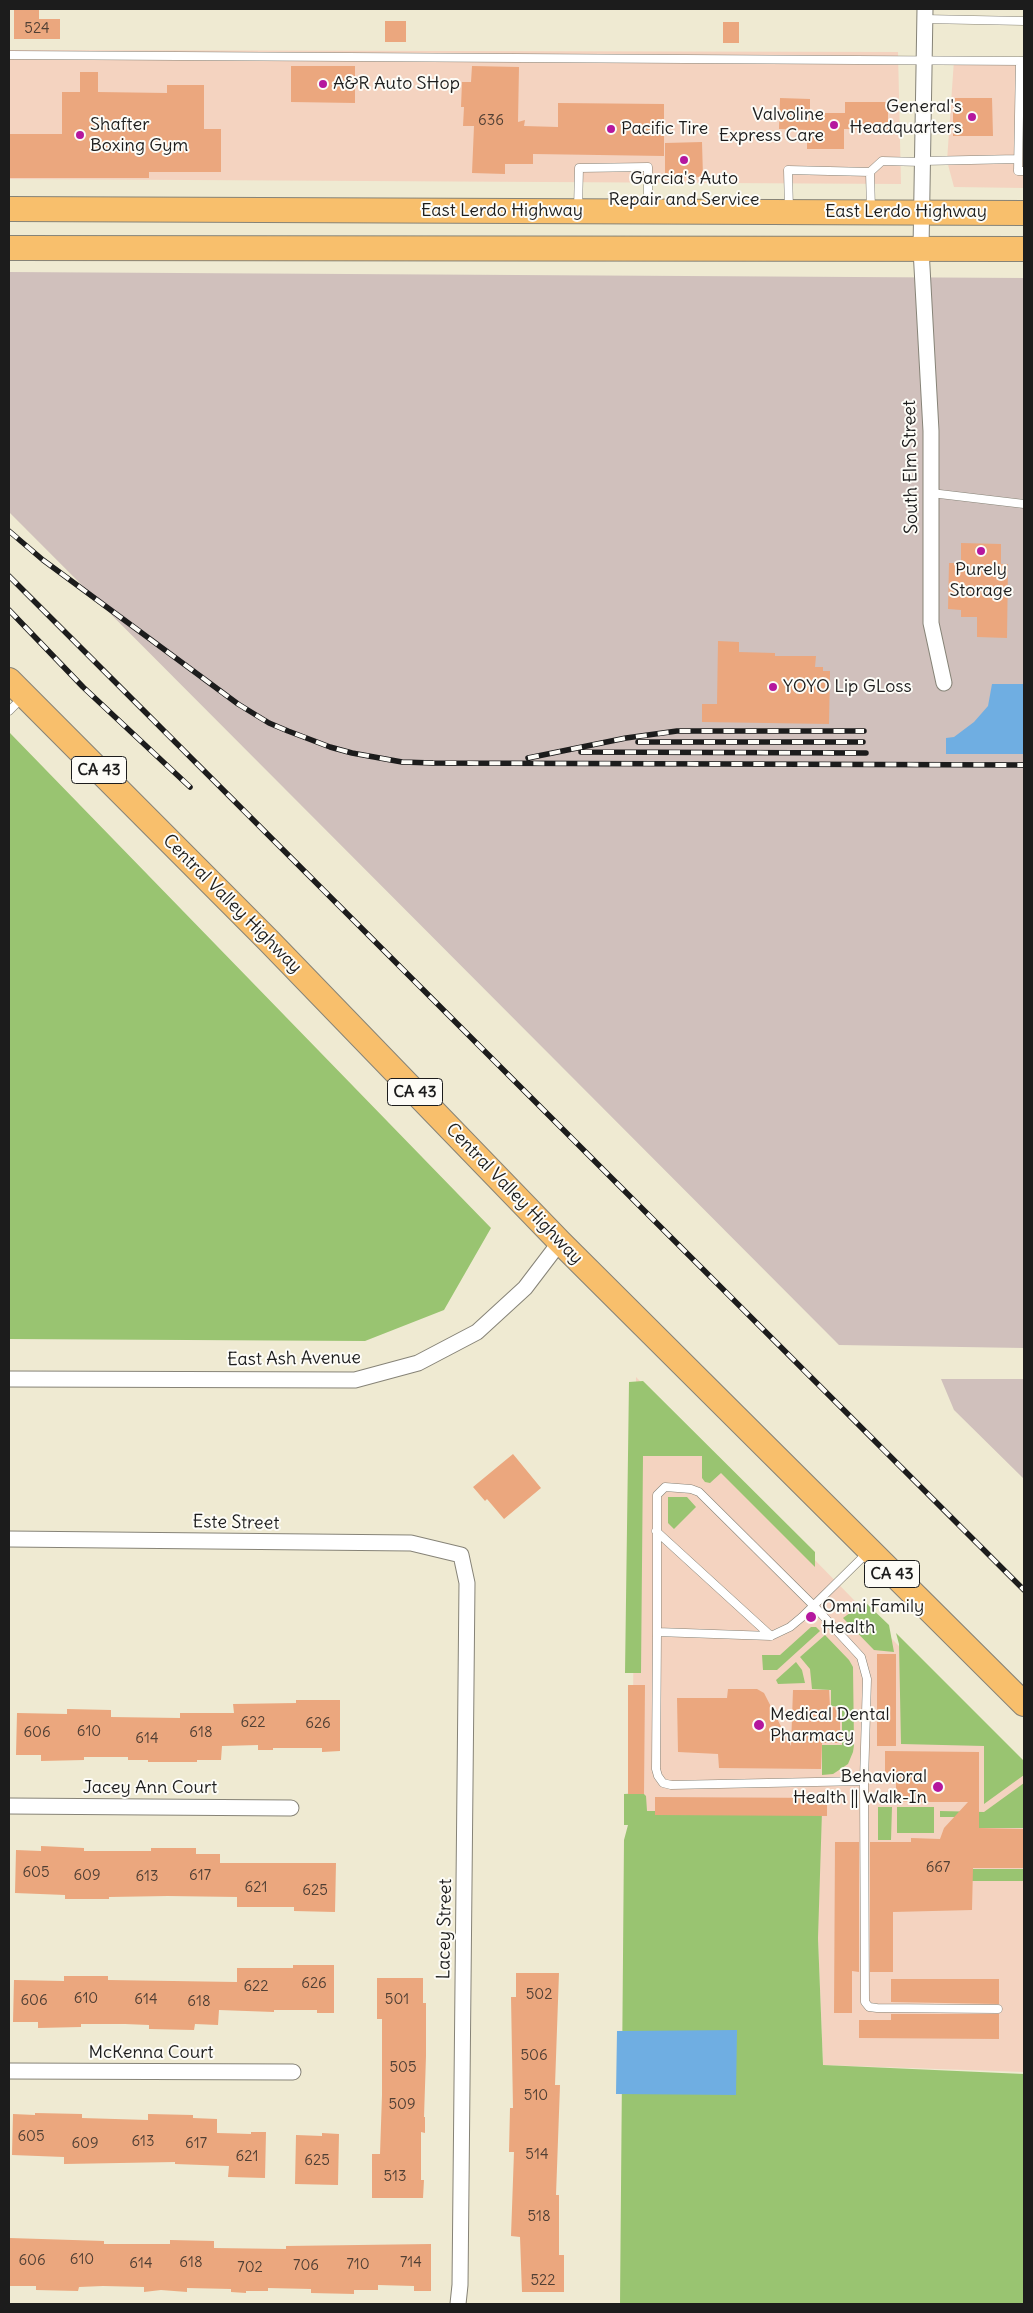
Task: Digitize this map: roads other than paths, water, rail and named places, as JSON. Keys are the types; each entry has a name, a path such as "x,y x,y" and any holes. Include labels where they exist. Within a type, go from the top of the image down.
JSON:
{"main road":[{"name":"East Lerdo Highway","path":"9,209 1024,213"},
{"name":"East Lerdo Highway","path":"9,248 1024,250"},
{"name":"Central Valley Highway","path":"14,696 270,941 560,1242 1024,1704"}],"street":[{"name":"South Elm Street","path":"924,14 921,249 931,431 931,623 944,683"},
{"name":"East Ash Avenue","path":"9,1380 356,1380 418,1364 477,1332 526,1288 560,1242"},
{"name":"Este Street","path":"9,1539 411,1543 461,1555"},
{"name":"Lacey Street","path":"458,2304 460,2285 467,1593 461,1555"},
{"name":"Jacey Ann Court","path":"9,1806 291,1808"},
{"name":"McKenna Court","path":"9,2071 293,2072"}],"lane":[{"path":"924,14 1024,21"},
{"path":"9,55 1022,61 1018,171 1024,171"},
{"path":"789,212 788,170 870,172 882,161 1018,159"},
{"path":"578,211 579,168 648,167 648,211"},
{"path":"870,172 871,212"},
{"path":"931,493 1024,504"},
{"path":"864,1781 671,1785 663,1783 656,1769 656,1531 657,1495 665,1487 691,1488 699,1492 814,1606 860,1656 866,1669 864,1781 865,2002 869,2007 876,2008 998,2009"},
{"path":"656,1531 771,1636"},
{"path":"657,1632 771,1636 790,1627 814,1606 869,1551"}],"water":[{"path":"992,684 1024,684 1024,754 946,754 946,738 954,737 974,722 988,706"},
{"path":"737,2030 736,2095 616,2094 617,2031"}],"railway":[{"path":"9,531 43,560 238,704 269,723 330,747 352,753 402,762 433,763 1024,765"},
{"path":"9,576 1024,1590"},
{"path":"9,610 83,687 190,787"},
{"path":"528,758 626,738 677,731 864,731"},
{"path":"638,742 863,742"},
{"path":"581,752 866,753"}],"place":[{"name":"A&R Auto SHop","path":"323,84"},
{"name":"General's Headquarters","path":"972,117"},
{"name":"Valvoline Express Care","path":"834,125"},
{"name":"Pacific Tire","path":"611,129"},
{"name":"Shafter Boxing Gym","path":"80,135"},
{"name":"Garcia's Auto Repair and Service","path":"684,160"},
{"name":"Purely Storage","path":"981,551"},
{"name":"YOYO Lip GLoss","path":"773,687"},
{"name":"Omni Family Health","path":"811,1617"},
{"name":"Medical Dental Pharmacy","path":"759,1725"},
{"name":"Behavioral Health || Walk-In","path":"938,1787"}]}
